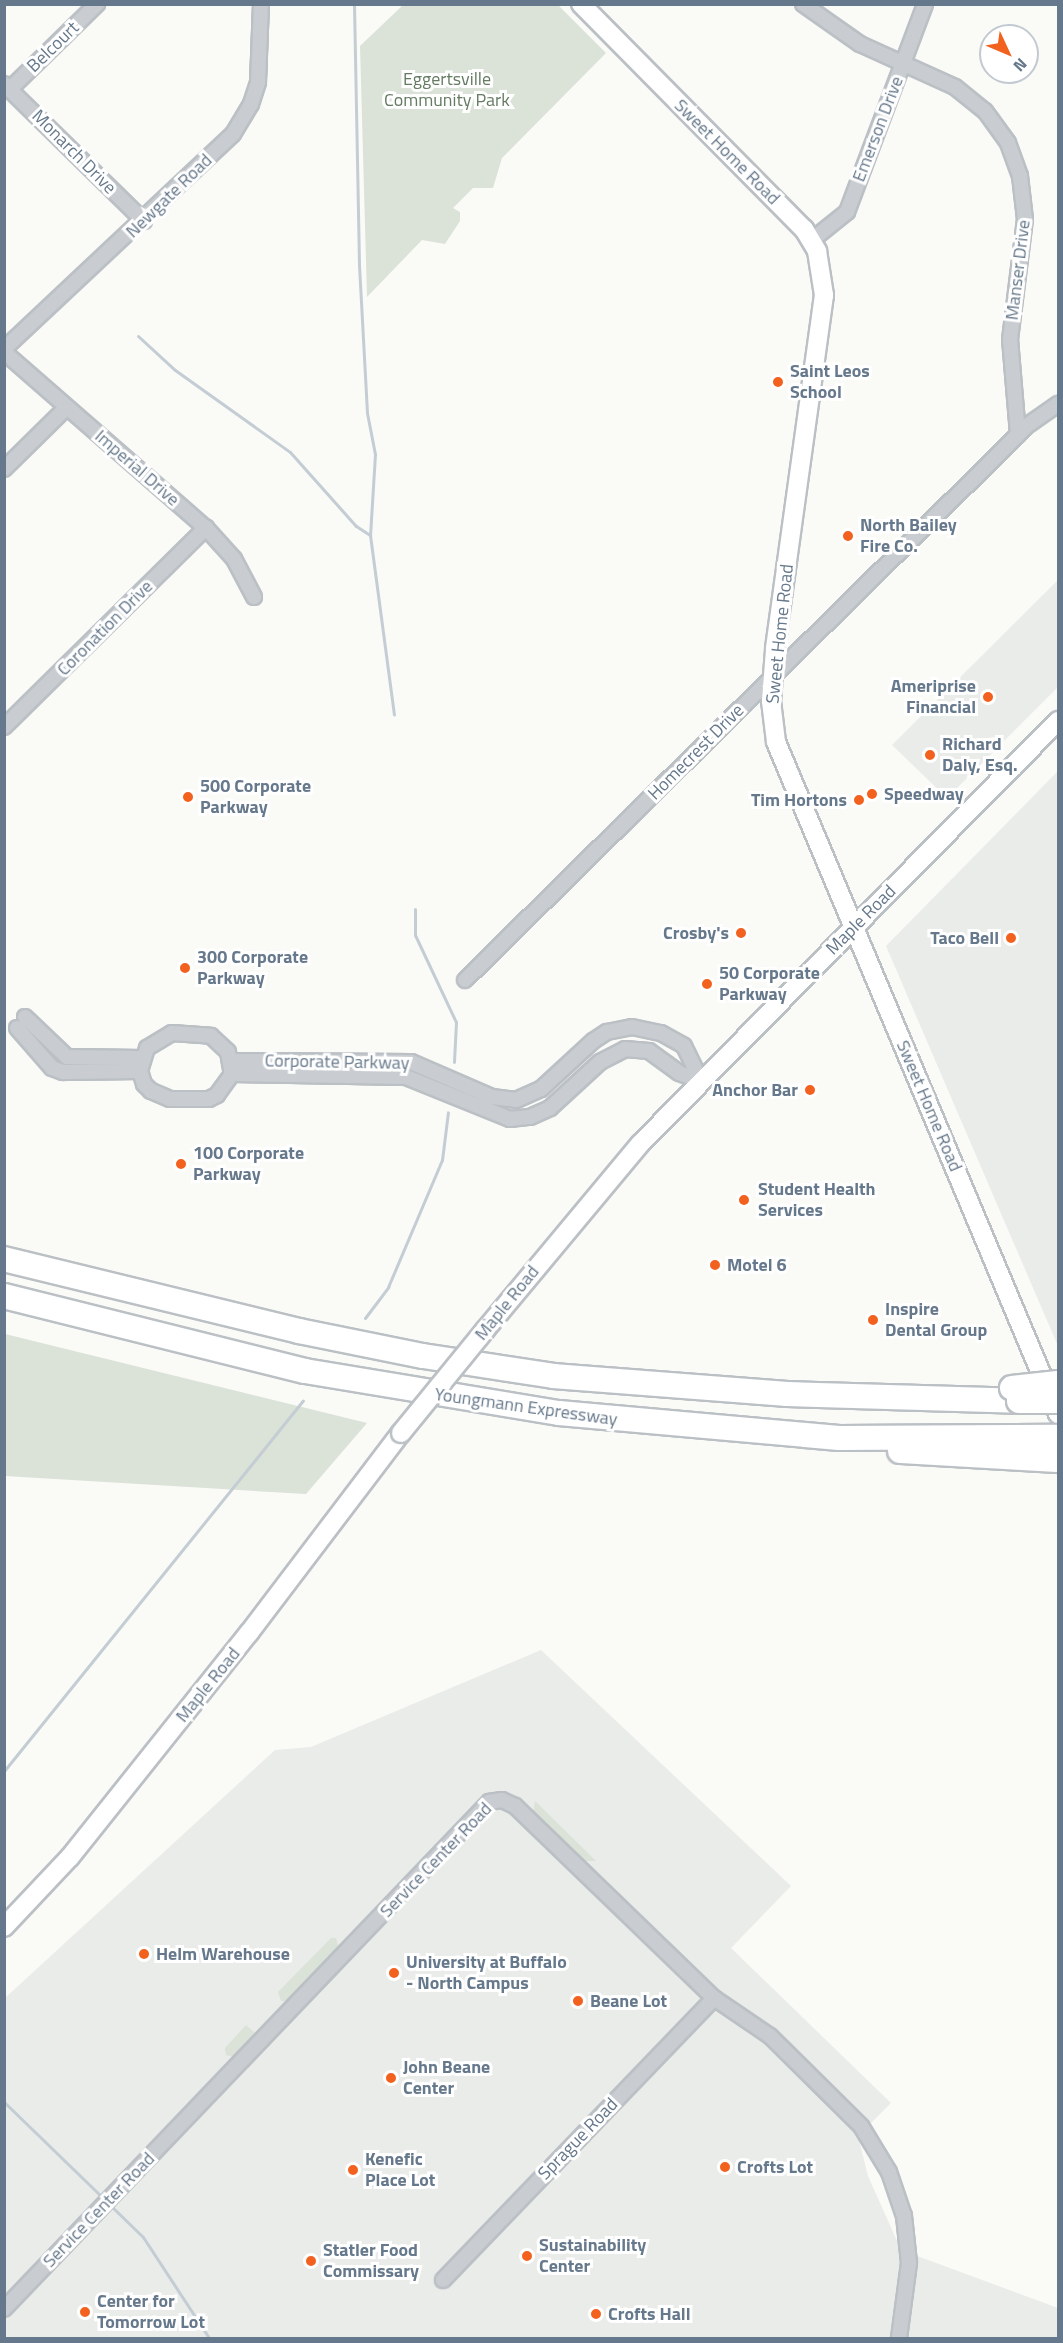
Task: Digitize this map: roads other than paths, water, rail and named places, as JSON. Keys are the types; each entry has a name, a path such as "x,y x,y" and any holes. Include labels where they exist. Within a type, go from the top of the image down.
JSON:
{"highway":[{"name":"Youngmann Expressway","path":"4,1259 173,1303 423,1356 588,1380 921,1400 1015,1394 1059,1401"},
{"name":"Youngmann Expressway","path":"4,1296 305,1371 409,1390 650,1423 839,1438 1059,1437"},
{"path":"1015,1394 1059,1383"},
{"path":"839,1438 907,1452 1050,1459"}],"main road":[{"name":"Sweet Home Road","path":"581,4 812,240 822,270 824,295 772,676 777,750 1059,1414"},
{"name":"Maple Road","path":"4,1927 92,1829 249,1633 401,1433 596,1193 701,1081 1059,721"}],"street":[{"name":"Belcourt","path":"7,86 97,4"},
{"name":"Newgate Road","path":"4,351 61,292 144,221 243,120 261,63 261,4"},
{"name":"Manser Drive","path":"802,4 834,29 955,87 986,111 1008,143 1020,176 1025,219 1010,361 1018,435"},
{"name":"Emerson Drive","path":"812,240 847,212 925,4"},
{"name":"Monarch Drive","path":"7,86 144,221"},
{"name":"Imperial Drive","path":"4,351 206,528 234,559 254,597"},
{"name":"Homecrest Drive","path":"465,980 1018,435 1059,404"},
{"path":"4,469 67,407"},
{"name":"Coronation Drive","path":"4,727 206,528"},
{"path":"21,1023 52,1068 63,1072 141,1065"},
{"name":"Corporate Parkway","path":"232,1067 395,1060 427,1067 504,1100 525,1097 541,1089 593,1041 607,1032 632,1027 661,1033 684,1046 701,1081"},
{"path":"200,1033 221,1044 232,1067 226,1085 209,1099 170,1099 151,1091 141,1065 147,1048 163,1035 200,1033"},
{"name":"Corporate Parkway","path":"232,1067 406,1077 497,1115 530,1117 550,1108 600,1062 625,1049 649,1051 679,1073 701,1081"},
{"path":"458,1098 465,1085"},
{"name":"Service Center Road","path":"4,2309 495,1799 515,1806 714,1998 770,2037 861,2126 878,2151 897,2192 908,2238 908,2287 899,2338"},
{"name":"Sprague Road","path":"443,2280 714,1998"}],"waterway":[{"path":"354,4 359,265 367,413 375,454 370,535 394,714"},
{"path":"138,336 175,370 290,452 356,526 370,535"},
{"path":"415,909 415,935 456,1022 454,1062"},
{"path":"365,1318 388,1287 442,1160 448,1112"},
{"path":"4,1771 303,1400"},
{"path":"4,2102 104,2199"},
{"path":"109,2204 143,2237 209,2338"}],"place":[{"name":"Saint Leos School","path":"778,382"},
{"name":"North Bailey Fire Co.","path":"848,536"},
{"name":"Ameriprise Financial","path":"988,697"},
{"name":"Richard Daly, Esq.","path":"930,755"},
{"name":"Speedway","path":"872,794"},
{"name":"500 Corporate Parkway","path":"188,797"},
{"name":"Tim Hortons","path":"859,800"},
{"name":"Crosby's","path":"741,933"},
{"name":"Taco Bell","path":"1011,938"},
{"name":"300 Corporate Parkway","path":"185,968"},
{"name":"50 Corporate Parkway","path":"707,984"},
{"name":"Anchor Bar","path":"810,1090"},
{"name":"100 Corporate Parkway","path":"181,1164"},
{"name":"Student Health Services","path":"744,1200"},
{"name":"Motel 6","path":"715,1265"},
{"name":"Inspire Dental Group","path":"873,1320"},
{"name":"Helm Warehouse","path":"144,1954"},
{"name":"University at Buffalo - North Campus","path":"394,1973"},
{"name":"Beane Lot","path":"578,2001"},
{"name":"John Beane Center","path":"391,2078"},
{"name":"Crofts Lot","path":"725,2167"},
{"name":"Kenefic Place Lot","path":"353,2170"},
{"name":"Sustainability Center","path":"527,2256"},
{"name":"Statler Food Commissary","path":"311,2261"},
{"name":"Center for Tomorrow Lot","path":"85,2312"},
{"name":"Crofts Hall","path":"596,2314"}],"park label":[{"name":"Eggertsville Community Park","path":"447,90"}]}
